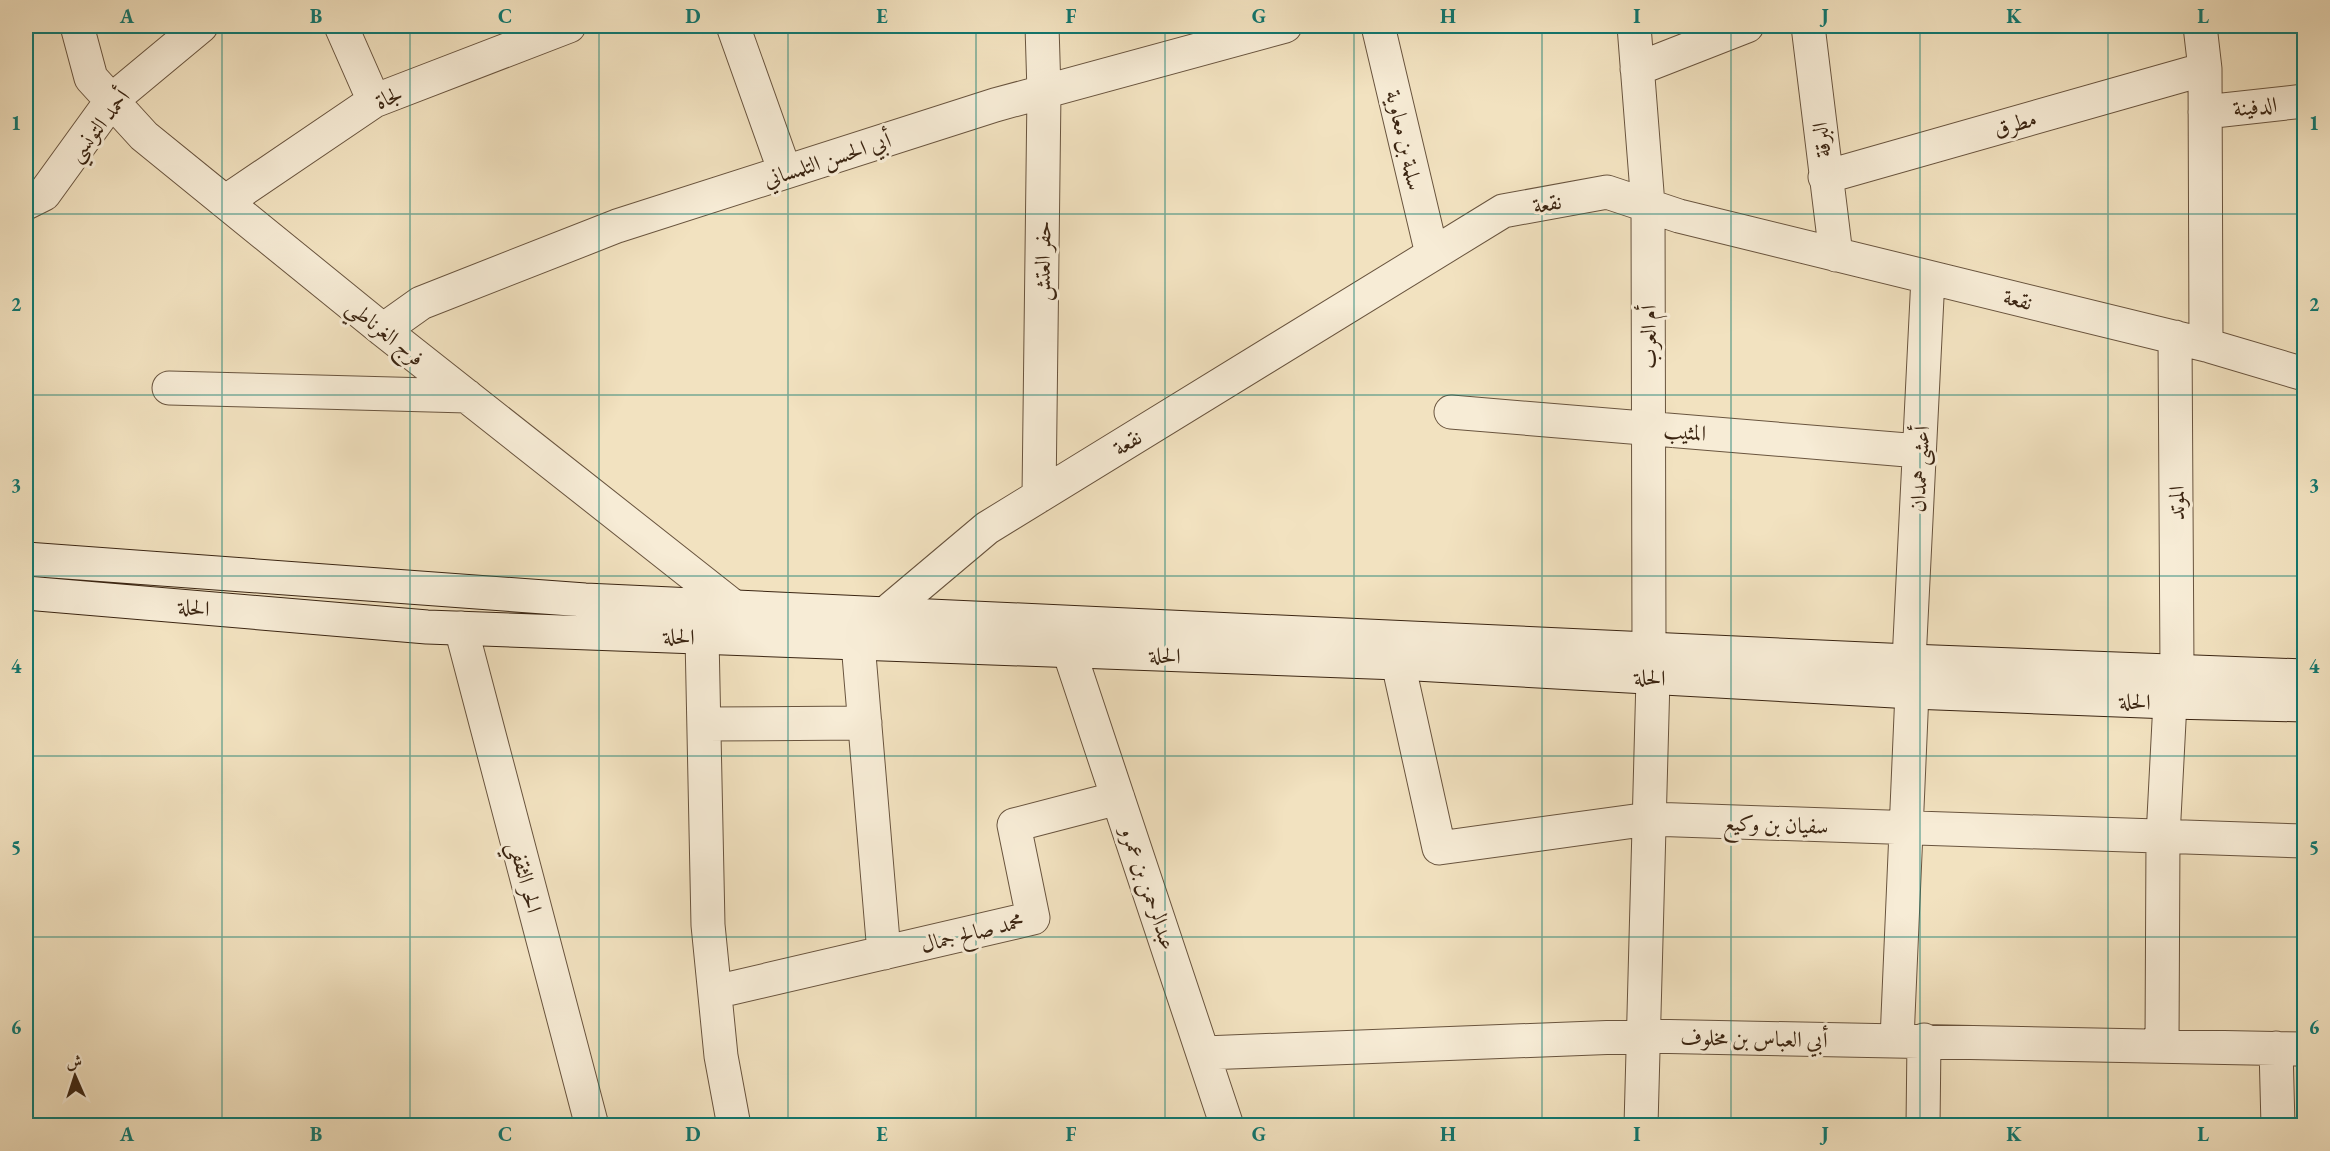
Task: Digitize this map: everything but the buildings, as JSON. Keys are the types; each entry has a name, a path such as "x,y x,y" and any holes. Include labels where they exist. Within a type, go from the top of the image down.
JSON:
{"street":[{"name":"فرج الغرناطي","path":"77,26 91,78 144,136 382,330 735,607"},
{"name":"أحمد التونسي","path":"26,203 44,194 112,100 201,26"},
{"path":"341,26 374,101"},
{"name":"لجاة","path":"225,202 374,101 569,26"},
{"path":"733,26 785,172"},
{"name":"حفر العتش","path":"1039,496 1044,92 1042,26"},
{"name":"أبي الحسن التلمساني","path":"382,330 421,303 617,226 1044,92 1285,26"},
{"name":"سلمة بن معاوية","path":"1378,26 1432,254"},
{"name":"أم العرب","path":"1634,26 1648,206 1651,663 1645,1036 1641,1125"},
{"path":"1637,69 1747,26"},
{"name":"البرقة","path":"1808,26 1836,255"},
{"name":"الموتد","path":"2176,670 2190,341 2205,112 2205,69 2200,26"},
{"name":"مطرق","path":"1825,177 2205,69"},
{"name":"الدفينة","path":"2205,112 2304,101"},
{"name":"نقعة","path":"886,613 987,528 1503,211 1607,192 1679,216 2190,341 2304,374"},
{"name":"أعشى همدان","path":"1923,1125 1911,1040 1907,829 1919,451 1928,276"},
{"path":"169,388 467,396"},
{"name":"المثيب","path":"1451,412 1919,451"},
{"name":"الحلة","path":"26,559 573,599 886,613 1651,663 1911,676 2170,702 2304,705"},
{"name":"الحلة","path":"26,593 461,628 1398,663 1651,663"},
{"name":"الحر الثقفي","path":"461,628 592,1125"},
{"path":"702,637 708,925 721,1056 734,1125"},
{"path":"858,643 884,953"},
{"name":"عبدالرحمن بن عمرو","path":"1069,651 1227,1125"},
{"name":"سفيان بن وكيع","path":"1398,663 1439,848 1649,819 2304,842"},
{"name":"الحلة","path":"1911,676 2176,670 2304,676"},
{"path":"2162,1044 2163,837 2170,702"},
{"path":"704,724 865,723"},
{"name":"محمد صالح جمال","path":"715,992 1033,918 1014,825 1118,798"},
{"name":"أبي العباس بن مخلوف","path":"1204,1053 1645,1036 2290,1048"},
{"path":"2278,1125 2290,1048"}]}
